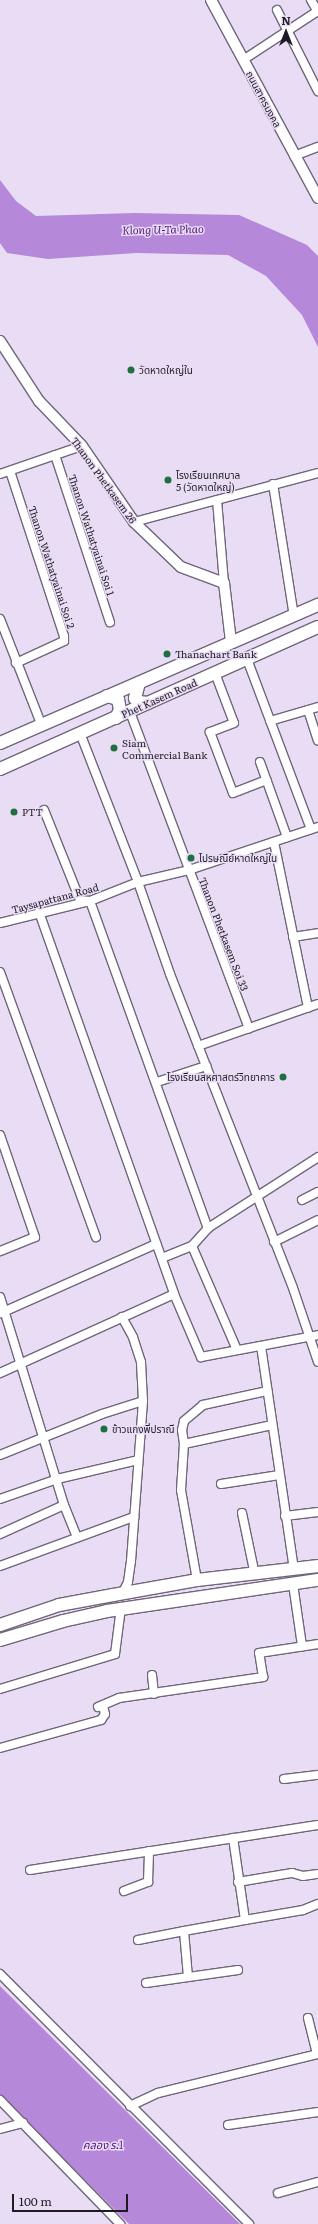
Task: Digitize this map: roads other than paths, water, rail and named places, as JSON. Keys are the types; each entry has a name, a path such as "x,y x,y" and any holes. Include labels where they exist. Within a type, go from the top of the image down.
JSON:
{"main road":[{"path":"0,743 318,605"},
{"name":"Phet Kasem Road","path":"0,769 318,627"},
{"path":"139,682 135,698 140,702 148,704"},
{"path":"107,696 118,699 120,710 116,718"},
{"path":"0,1624 59,1605 197,1580 255,1575 318,1566"},
{"path":"0,1642 22,1632 120,1608 318,1580"}],"street":[{"name":"ถนนสาครมงคล","path":"211,0 294,156 317,194"},
{"path":"243,60 318,11 311,0"},
{"path":"277,10 318,90"},
{"path":"294,156 318,147"},
{"name":"Thanon Phetkasem 26","path":"0,342 39,401 82,446 134,522 181,567 224,583"},
{"path":"0,474 82,446"},
{"name":"Thanon Wathatyainai Soi 1","path":"55,455 110,622"},
{"name":"Thanon Wathatyainai Soi 2","path":"10,471 64,636 64,642 16,663"},
{"path":"134,522 318,473"},
{"path":"273,484 294,616"},
{"path":"217,500 231,642"},
{"path":"0,619 42,726"},
{"path":"247,659 270,721 314,828"},
{"path":"215,673 234,723 210,732 233,793 267,780"},
{"path":"270,721 318,707"},
{"path":"308,710 318,740"},
{"name":"Thanon Phetkasem Soi 33","path":"130,712 249,1028"},
{"path":"80,733 138,882 198,1046 274,1242 314,1336 318,1362"},
{"path":"260,762 287,838"},
{"path":"44,810 80,900 90,901 157,1082 208,1228"},
{"name":"Taysapattana Road","path":"0,923 39,912 90,901 138,882 189,870 314,828"},
{"path":"274,842 308,1008"},
{"path":"39,912 174,1294 201,1358 314,1336"},
{"path":"293,937 318,933"},
{"path":"0,972 96,1237"},
{"path":"198,1046 318,1004"},
{"path":"157,1082 206,1066"},
{"path":"0,1135 35,1237 0,1251"},
{"path":"162,1258 192,1246 208,1228 257,1198 318,1157"},
{"path":"302,1200 318,1192"},
{"path":"274,1242 318,1220"},
{"path":"2,1313 156,1244"},
{"path":"192,1246 237,1350"},
{"path":"0,1374 174,1294"},
{"path":"0,1297 2,1313 22,1363 64,1505 77,1538"},
{"path":"122,1317 133,1336 141,1362 143,1401 128,1582 122,1594"},
{"path":"261,1346 294,1570"},
{"path":"197,1580 181,1490 184,1444 182,1430 184,1421 203,1405 267,1392"},
{"path":"0,1455 44,1436 143,1401"},
{"path":"184,1444 272,1425"},
{"path":"0,1499 57,1479 138,1460"},
{"path":"221,1484 280,1475"},
{"path":"0,1534 64,1505"},
{"path":"286,1516 318,1512"},
{"path":"242,1513 255,1575"},
{"path":"0,1566 134,1517"},
{"path":"293,1584 302,1646"},
{"path":"0,1689 115,1654 120,1608"},
{"path":"0,1748 101,1720 105,1714 100,1706 118,1698 154,1694 263,1677 259,1653 318,1644"},
{"path":"152,1675 154,1694"},
{"path":"284,1779 318,1774"},
{"path":"30,1870 318,1825"},
{"path":"233,1838 238,1882 245,1920"},
{"path":"124,1891 148,1882 149,1851"},
{"path":"238,1882 292,1873 303,1876 318,1874"},
{"path":"138,1940 303,1910 318,1904"},
{"path":"184,1931 188,1977"},
{"path":"146,1983 238,1970"},
{"path":"0,1974 249,2224"},
{"path":"130,2106 158,2093 317,2054 308,2018"},
{"path":"0,2100 120,2224"},
{"path":"228,2124 318,2112"},
{"path":"0,2129 23,2123"},
{"path":"278,2193 318,2182"}],"water":[{"name":"Klong U-Ta Phao","path":"0,180 16,201 36,216 134,213 239,215 307,245 318,256 318,347 302,315 266,276 228,255 136,253 48,259 7,253 0,243"},
{"name":"คลอง ร.1","path":"0,1986 240,2224 129,2224 0,2096"}],"place":[{"name":"วัดหาดใหญ่ใน","path":"131,370"},
{"name":"โรงเรียนเทศบาล 5 (วัดหาดใหญ่)","path":"168,480"},
{"name":"Thanachart Bank","path":"167,654"},
{"name":"Siam Commercial Bank","path":"114,748"},
{"name":"PTT","path":"14,812"},
{"name":"ไปรษณีย์หาดใหญ่ใน","path":"191,858"},
{"name":"โรงเรียนสหศาสตร์วิทยาคาร","path":"283,1077"},
{"name":"ข้าวแกงพี่ปราณี","path":"104,1429"}]}
